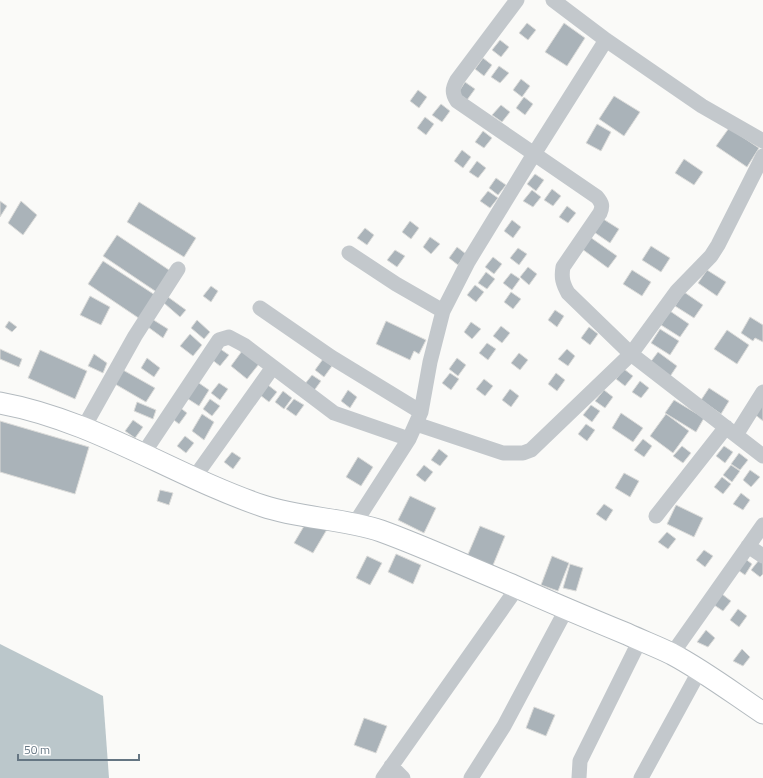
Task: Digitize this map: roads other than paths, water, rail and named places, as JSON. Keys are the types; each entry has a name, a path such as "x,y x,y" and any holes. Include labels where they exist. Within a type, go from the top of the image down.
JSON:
{"main road":[{"path":"0,403 12,405 84,427 194,478 265,507 355,523 381,531 567,608 672,654 700,670 763,713"}],"street":[{"path":"517,0 457,80 453,87 453,94 457,101 597,196 602,202 600,213 564,267 562,282 568,293 631,354 763,456"},
{"path":"552,0 606,40 702,106 763,141"},
{"path":"355,523 409,439 419,418 430,362 443,310 468,262 606,40"},
{"path":"260,308 419,418 503,453 523,453 531,450 631,354 677,291 711,256 763,156"},
{"path":"349,253 396,284 443,310"},
{"path":"84,427 135,336 178,269"},
{"path":"143,454 219,340 229,337 244,345 334,414 409,439"},
{"path":"194,478 273,367"},
{"path":"656,516 731,431 763,392"},
{"path":"672,654 763,525"},
{"path":"748,546 763,556"},
{"path":"403,778 387,772 517,588"},
{"path":"470,778 504,726 567,608"},
{"path":"579,778 580,761 640,640"},
{"path":"641,778 700,670"}]}
